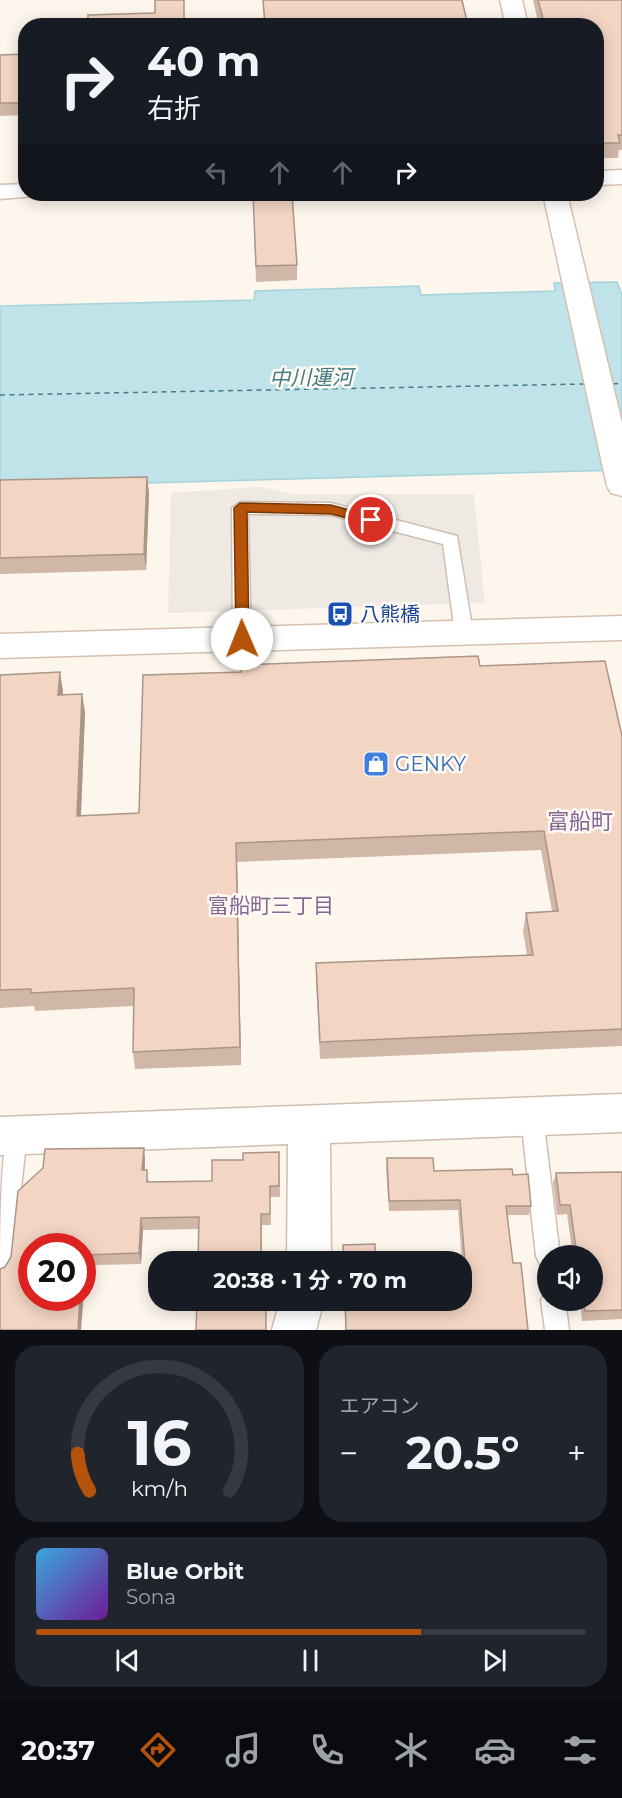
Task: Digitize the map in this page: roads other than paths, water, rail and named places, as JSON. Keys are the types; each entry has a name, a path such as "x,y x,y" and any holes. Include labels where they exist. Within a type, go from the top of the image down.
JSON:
{"street":[{"path":"511,0 515,18"},
{"path":"604,178 622,177"},
{"path":"0,192 18,191"},
{"path":"557,201 622,485"},
{"path":"0,646 622,628"},
{"path":"8,1136 622,1113"},
{"path":"309,1125 309,1251"},
{"path":"294,1330 299,1311"}],"lane":[{"path":"242,639 240,508 331,509 451,540 464,633"},
{"path":"532,1117 547,1245"},
{"path":"0,1268 8,1136"},
{"path":"554,1311 557,1330"}],"water":[{"name":"中川運河","path":"617,282 622,295 622,470 0,487 0,306 254,300 255,291 419,286 421,295 555,291 554,283"}],"place":[{"name":"八熊橋","path":"340,614"},
{"name":"GENKY","path":"376,764"}],"district":[{"name":"富船町","path":"580,821"},
{"name":"富船町三丁目","path":"271,906"}]}
